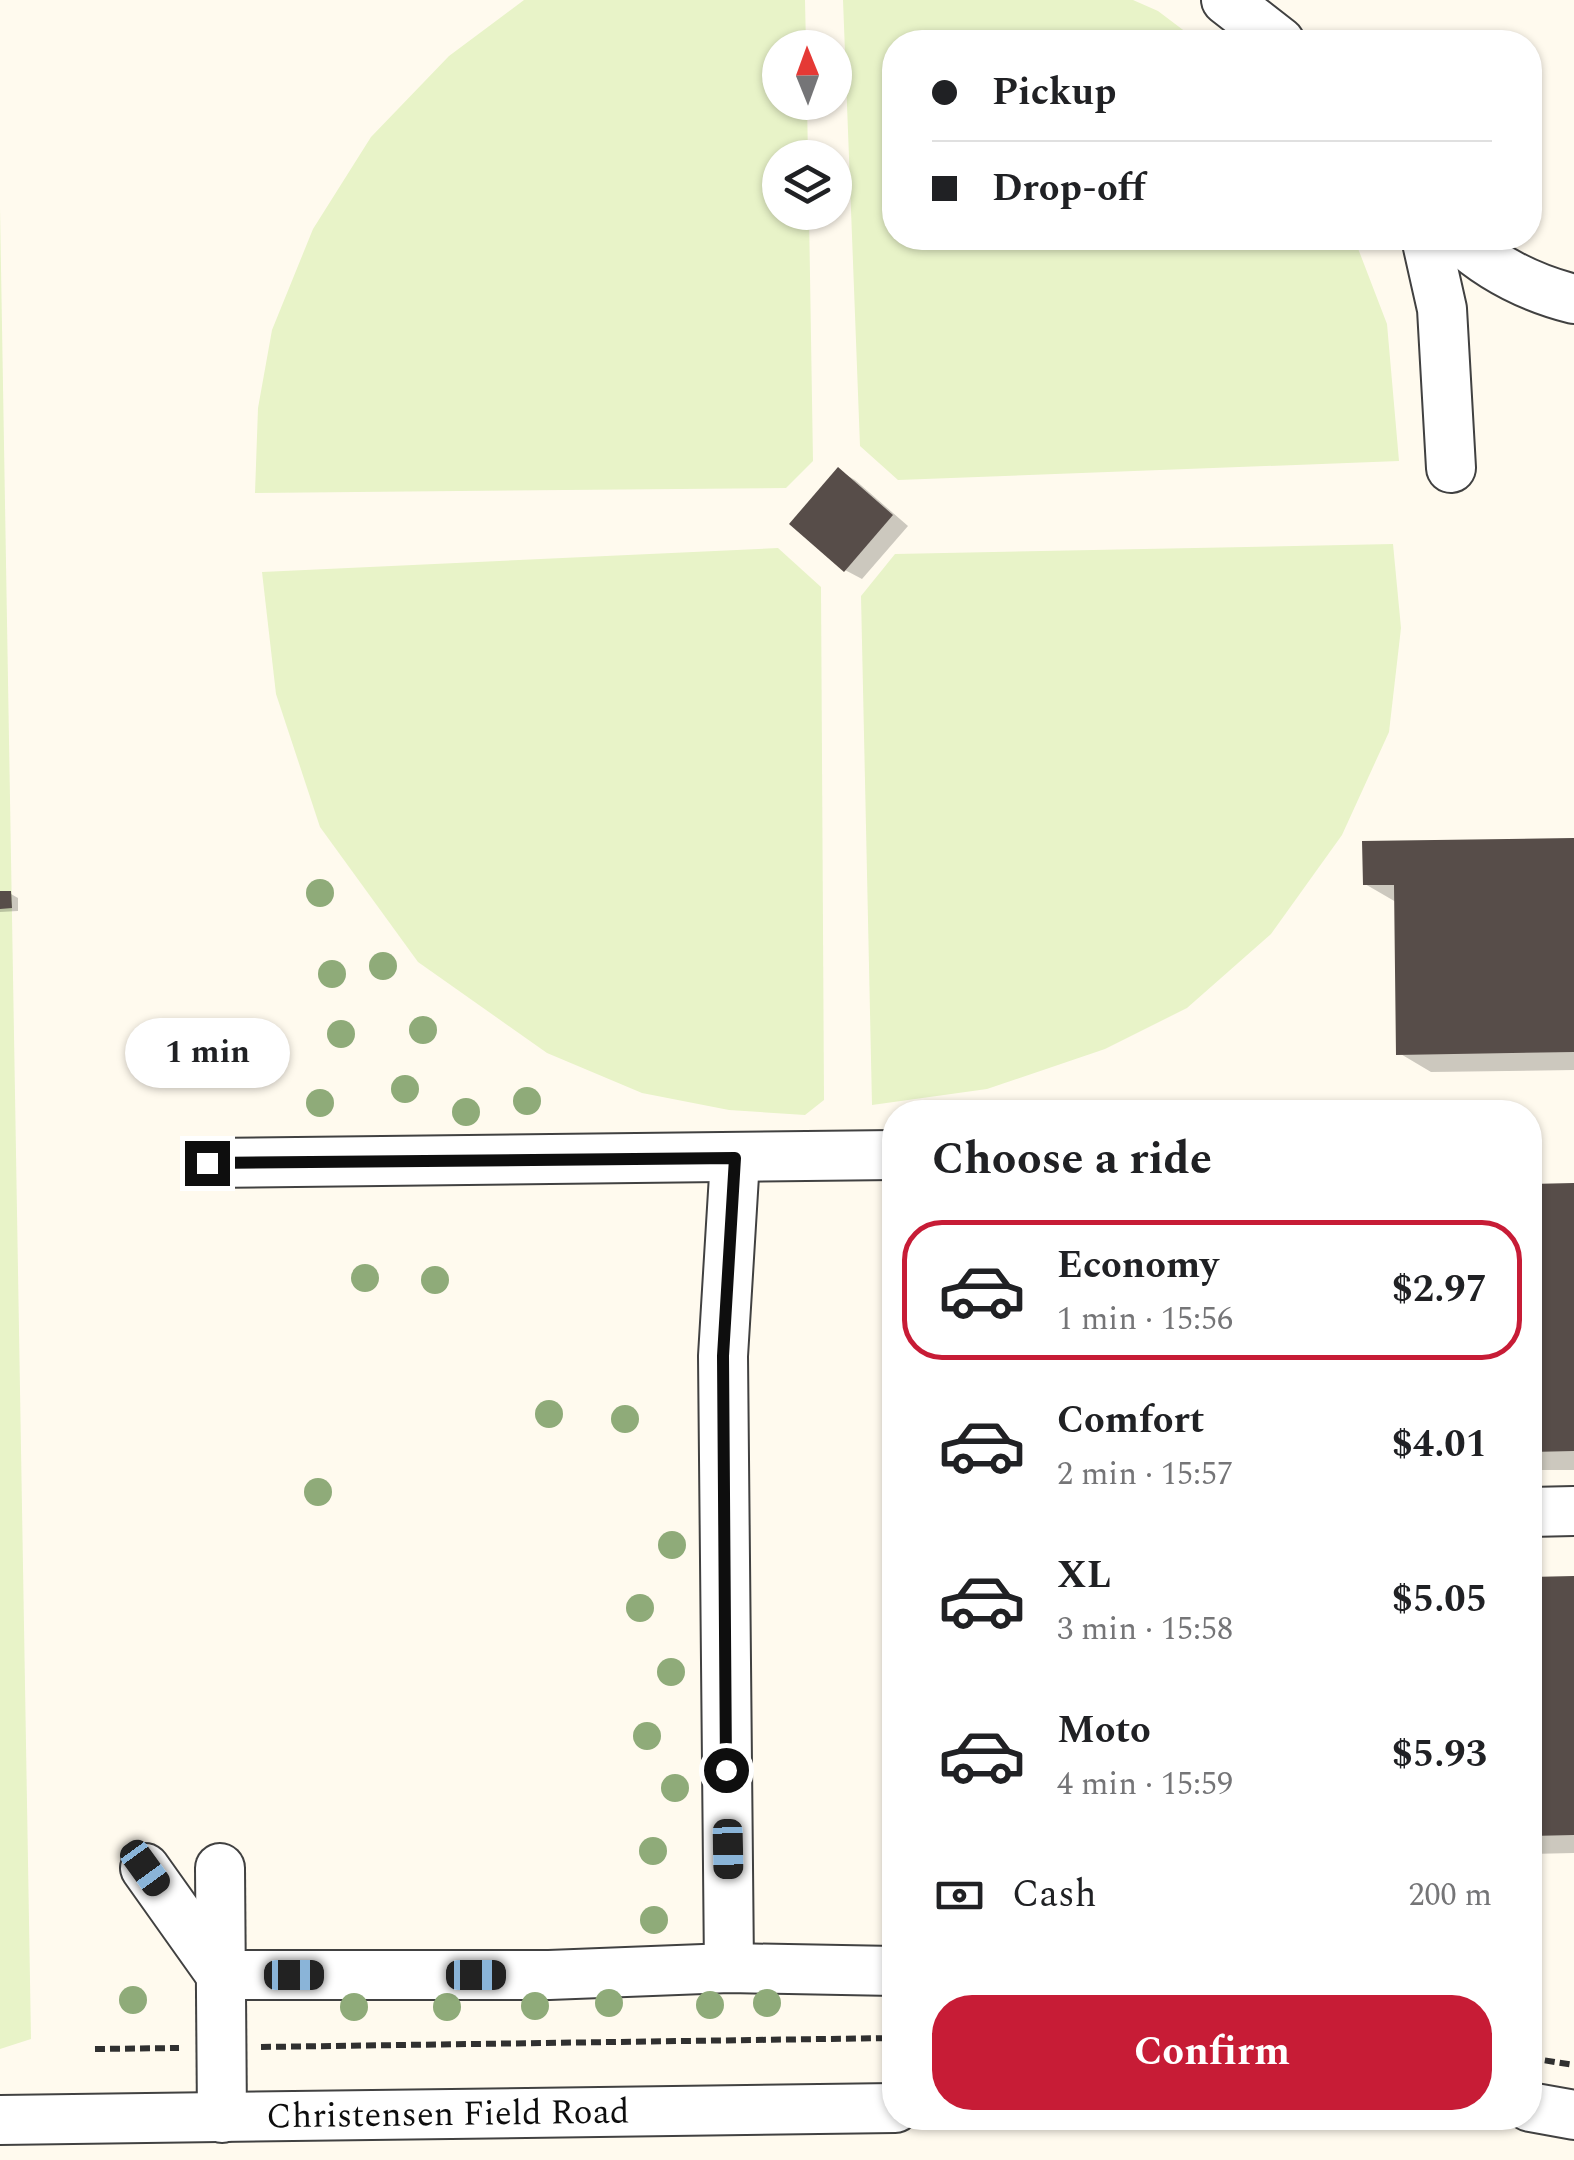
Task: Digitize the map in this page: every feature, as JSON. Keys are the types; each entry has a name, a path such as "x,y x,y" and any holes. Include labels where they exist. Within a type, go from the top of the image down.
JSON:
{"street":[{"path":"1226,0 1265,30"},
{"path":"1429,250 1442,309 1451,468"},
{"path":"1472,250 1509,275 1574,300"},
{"path":"207,1163 882,1154"},
{"path":"729,1968 723,1376 735,1158"},
{"path":"1542,1512 1574,1511"},
{"path":"145,1868 220,1975"},
{"path":"220,1868 222,2118"},
{"path":"220,1975 548,1975 729,1968 882,1971"},
{"name":"Christensen Field Road","path":"0,2120 882,2108"},
{"path":"1542,2109 1574,2115"}],"path":[{"path":"95,2049 882,2038"},
{"path":"1542,2060 1574,2065"}],"green space":[{"path":"524,0 805,0 806,30 762,30 762,120 807,120 808,140 762,140 762,230 809,230 813,461 786,488 255,493 258,408 272,330 313,229 371,137 449,56"},
{"path":"843,0 1133,0 1158,11 1183,30 882,30 882,250 1359,250 1387,324 1399,461 898,480 860,446 852,140 848,140 848,120 852,120 852,30 844,30"},
{"path":"0,208 31,2039 0,2049"},
{"path":"1393,544 1401,628 1389,732 1342,835 1271,934 1187,1008 1105,1049 987,1089 882,1100 882,1104 872,1105 861,596 895,554"},
{"path":"778,548 821,587 824,1100 805,1115 729,1110 642,1093 547,1053 418,962 320,827 276,694 262,572"}],"building":[{"path":"838,467 893,515 844,572 789,524"},
{"path":"1574,838 1574,1052 1396,1055 1394,885 1363,885 1362,841"},
{"path":"0,891 11,891 12,908 0,909"},
{"path":"1574,1183 1574,1451 1542,1452 1542,1184"},
{"path":"1574,1576 1574,1835 1542,1836 1542,1577"}],"route":[{"path":"207,1163 735,1158 723,1356 726,1770"}]}
